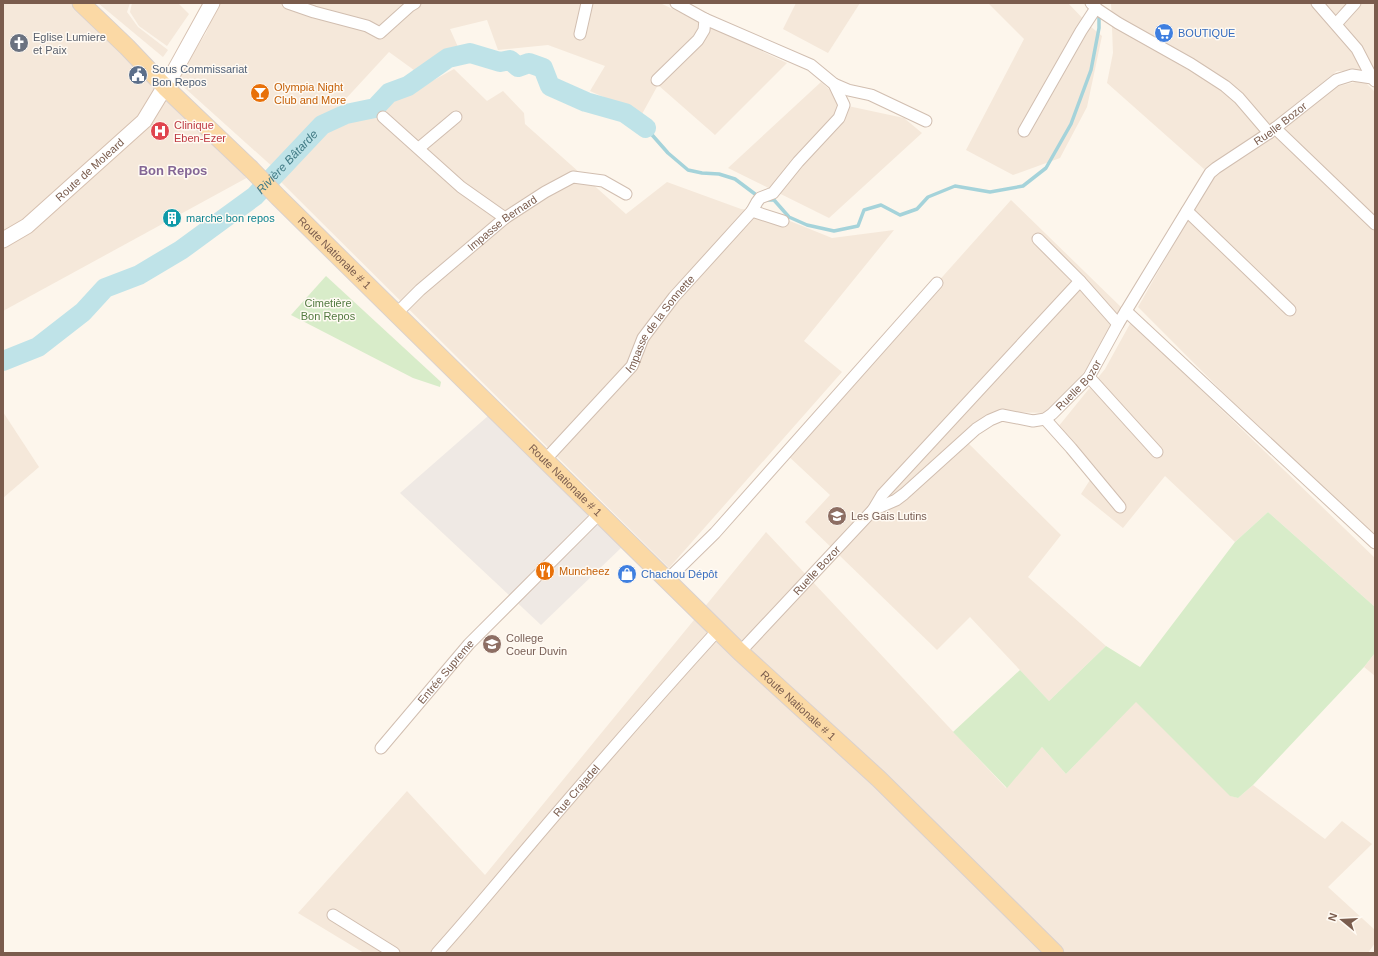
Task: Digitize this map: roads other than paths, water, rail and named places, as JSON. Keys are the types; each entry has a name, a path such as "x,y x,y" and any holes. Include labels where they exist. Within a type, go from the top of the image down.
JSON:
{"main road":[{"name":"Route Nationale # 1","path":"81,3 740,652 874,774 1048,950"}],"street":[{"name":"Route de Moleard","path":"3,240 26,226 144,121 191,42 212,3"},
{"path":"288,3 314,12 367,26 380,33 415,3"},
{"path":"580,34 587,3"},
{"path":"676,3 706,19 811,65 834,84 848,90 871,95 926,121"},
{"path":"1317,3 1358,49 1374,79"},
{"path":"1336,24 1355,3"},
{"path":"1024,131 1095,7 1118,23 1191,64 1225,86 1375,224"},
{"path":"657,80 698,40 704,30 706,19"},
{"name":"Ruelle Bozor","path":"740,652 873,510 896,500 904,494 976,429 990,420 1002,415 1033,421 1045,419 1052,414 1089,377 1118,324 1210,173 1272,130 1336,80 1352,76 1374,79"},
{"path":"834,84 844,104 860,92"},
{"name":"Impasse de la Sonnette","path":"545,460 632,366 643,338 674,297 752,211 760,198 772,194 798,162 839,118 844,104"},
{"path":"384,117 461,187 505,218"},
{"path":"419,148 456,117"},
{"name":"Impasse Bernard","path":"396,314 420,290 505,218 544,192 573,177 603,181 626,194"},
{"path":"752,211 783,221"},
{"path":"1187,211 1290,310"},
{"path":"1038,239 1080,281 1118,324"},
{"path":"873,510 882,495 1080,281"},
{"path":"667,580 715,533 937,283"},
{"path":"1126,311 1375,543"},
{"path":"1089,377 1157,452"},
{"path":"1045,419 1120,507"},
{"name":"Entrée Supreme","path":"381,748 469,644 599,514"},
{"name":"Rue Crajadel","path":"437,953 674,678 718,630"},
{"path":"333,915 394,953"}],"waterway":[{"path":"767,200 774,200 789,217 807,225 834,231 858,226 864,210 881,205 900,215 917,209 928,197 955,186 990,192 1023,186 1046,168 1071,124 1091,70 1099,28 1099,14"},
{"name":"Rivière Bâtarde","path":"3,361 38,347 83,312 105,288 139,275 181,250 255,196 322,125 346,114 375,108 389,93 408,86 448,58 470,53 500,62 510,60 518,67 529,63 543,68 550,86 586,102 625,113 646,128"},
{"path":"646,128 668,153 688,170 719,174 735,179 759,197"}],"place":[{"name":"BOUTIQUE","path":"1164,33"},
{"name":"Eglise Lumiere et Paix","path":"19,43"},
{"name":"Sous Commissariat Bon Repos","path":"138,75"},
{"name":"Olympia Night Club and More","path":"260,93"},
{"name":"Clinique Eben-Ezer","path":"160,131"},
{"name":"marche bon repos","path":"172,218"},
{"name":"Les Gais Lutins","path":"837,516"},
{"name":"Muncheez","path":"545,571"},
{"name":"Chachou Dépôt","path":"627,574"},
{"name":"College Coeur Duvin","path":"492,644"}],"district":[{"name":"Bon Repos","path":"173,170"}],"park label":[{"name":"Cimetière Bon Repos","path":"328,309"}]}
